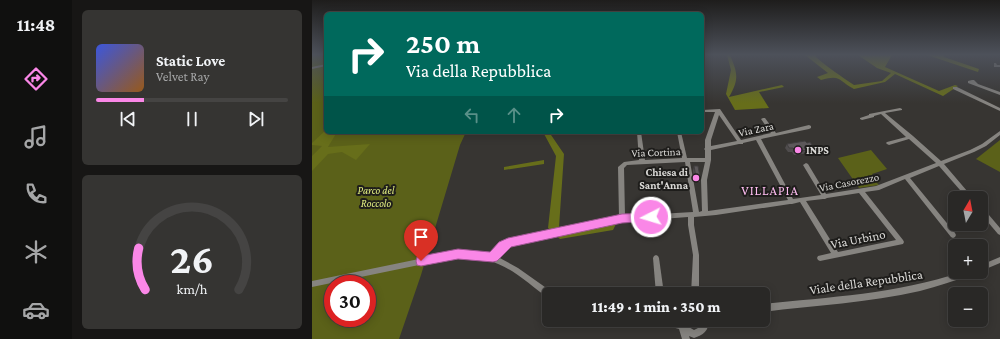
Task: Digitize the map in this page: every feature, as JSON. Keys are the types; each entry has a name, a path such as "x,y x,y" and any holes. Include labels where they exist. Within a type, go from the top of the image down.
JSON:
{"street":[{"path":"975,84 1000,94"},
{"path":"955,88 1000,110"},
{"path":"862,119 900,109"},
{"path":"704,111 718,110"},
{"path":"718,110 741,143"},
{"path":"705,213 704,180 708,160 707,149 709,136 718,110"},
{"path":"882,113 937,160 964,191"},
{"path":"762,118 775,135"},
{"name":"Via Zara","path":"707,149 741,143 809,127"},
{"name":"Via Casorezzo","path":"493,258 503,246 508,243 622,219 716,213 877,188 972,151 984,145 1000,133"},
{"path":"639,134 642,162"},
{"path":"679,134 685,159 687,160 694,214 691,225 696,255 694,287"},
{"path":"889,143 911,137"},
{"path":"758,139 792,202"},
{"name":"Via Cortina","path":"622,219 621,167 626,163 708,160"},
{"path":"806,165 825,197"},
{"path":"906,177 953,235"},
{"name":"Via Urbino","path":"820,258 901,242 860,191"},
{"path":"802,200 836,255"},
{"path":"988,218 1000,232"},
{"path":"312,284 453,255 469,254 493,258 510,265 542,289"},
{"path":"656,258 659,287"},
{"path":"988,265 1000,260"},
{"name":"Viale della Repubblica","path":"770,307 894,292 949,279"},
{"path":"683,327 686,339"},
{"path":"684,327 694,336 704,327"}],"green space":[{"name":"Parco del Roccolo","path":"312,71 324,71 324,134 465,134 460,145 421,275 399,339 312,339"},
{"path":"731,71 736,71 736,81 729,97 782,85 784,87 759,92 769,108 735,110 726,94"},
{"path":"825,71 833,71 854,85 882,81 891,73 885,71 894,71 939,91 955,85 958,86 943,96 895,74 885,82 854,89 836,78 821,80 817,77 828,73"},
{"path":"324,132 324,134 336,134 328,147 370,144 356,160 342,152 328,154 312,171 312,156 322,146 312,145 312,143"},
{"path":"544,134 550,134 564,154 559,227 620,216 613,230 560,239 548,228 556,156"},
{"path":"1000,140 1000,172 976,159"},
{"path":"871,150 887,169 872,174 880,182 877,183 879,185 859,188 838,158"},
{"path":"544,160 544,164 504,170 504,167"}],"building":[{"path":"805,141 807,143 810,142 812,145 809,146 812,149 796,152 793,148 789,148 787,144"},
{"path":"694,166 698,166 700,177 696,177"}],"place":[{"name":"INPS","path":"798,150"},
{"name":"Chiesa di Sant'Anna","path":"696,178"}],"district":[{"name":"VILLAPIA","path":"770,190"}],"route":[{"path":"421,261 458,254 469,254 493,258 503,246 508,243 622,219 651,217"}]}
